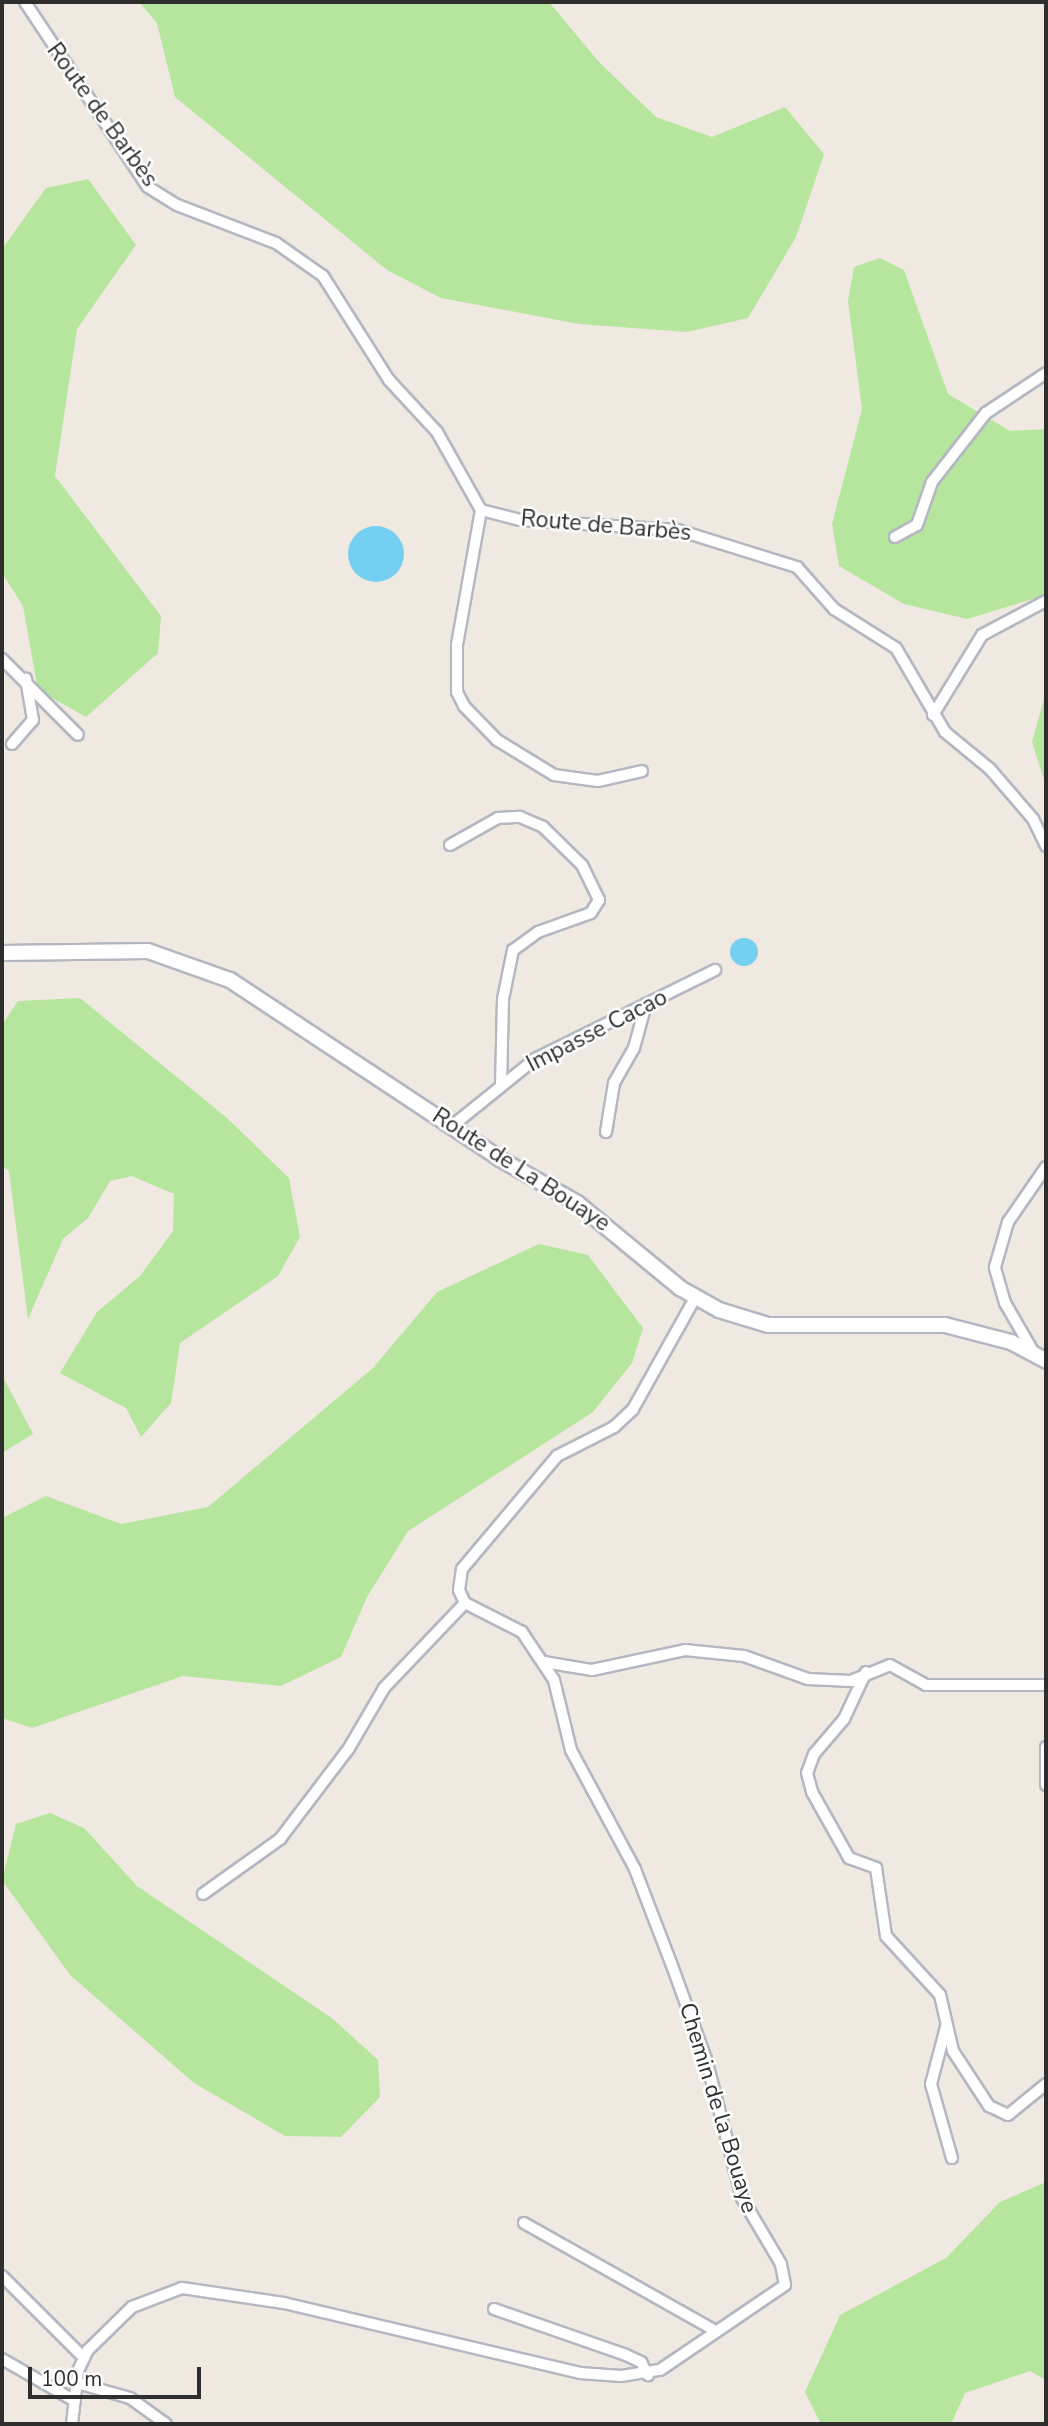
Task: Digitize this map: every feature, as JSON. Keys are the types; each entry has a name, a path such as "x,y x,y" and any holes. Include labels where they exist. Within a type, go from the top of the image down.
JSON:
{"main road":[{"name":"Route de La Bouaye","path":"2,953 148,951 188,963 270,1005 452,1126 604,1222 695,1298 768,1325 945,1325 1040,1357"}],"street":[{"name":"Route de Barbès","path":"24,2 148,187 177,205 276,243 323,276 367,351 438,432 481,510 520,520 678,530 797,567 834,609 896,648 933,715 990,768 1033,819 1046,846"},
{"path":"895,537 917,525 932,482 986,413 1046,373"},
{"path":"481,510 457,645 457,692 464,706 497,740 555,775 598,781 642,771"},
{"path":"933,715 948,696 967,651 982,635 1046,601"},
{"path":"2,659 26,679 78,735"},
{"path":"12,744 33,720 26,679"},
{"path":"450,845 510,814 543,827 596,885 599,900 592,913 538,932 513,950 503,999 501,1084"},
{"name":"Impasse Cacao","path":"452,1126 535,1059 715,970"},
{"path":"606,1132 614,1083 634,1048 646,1004"},
{"path":"1040,1357 1004,1303 996,1267 1008,1222 1046,1167"},
{"path":"203,1894 280,1839 349,1748 384,1688 465,1603 459,1590 462,1569 484,1540 557,1456 614,1427 633,1409 695,1298"},
{"name":"Chemin de la Bouaye","path":"465,1603 522,1632 544,1662 572,1750 635,1869 667,1951 706,2059 742,2198 787,2276 774,2297 713,2330 648,2375"},
{"path":"544,1662 592,1670 685,1650 744,1656 807,1679 852,1681 866,1672 890,1665 926,1685 1046,1685"},
{"path":"866,1672 844,1719 814,1754 807,1773 849,1858 876,1868 886,1936 929,1978 940,1995 953,2051 999,2114 1019,2110 1046,2084"},
{"path":"1046,1747 1046,1785"},
{"path":"946,2026 931,2084 952,2158"},
{"path":"524,2223 713,2330"},
{"path":"2,2276 84,2358"},
{"path":"72,2424 77,2383 84,2358 132,2307 182,2288 284,2302 580,2373 648,2375 641,2362 626,2355 494,2309"},
{"path":"2,2360 75,2401"},
{"path":"77,2383 131,2398 166,2424"}],"green space":[{"path":"139,2 549,2 599,62 656,117 712,137 785,107 824,154 796,237 748,318 687,332 579,324 441,298 387,270 175,97 157,23"},
{"path":"88,179 136,245 77,329 55,476 161,616 158,653 86,717 38,690 23,606 2,573 2,249 46,188"},
{"path":"880,258 904,270 948,394 1010,431 1046,429 1046,595 967,619 904,604 839,566 832,524 862,409 848,301 854,267"},
{"path":"1046,692 1046,786 1032,742"},
{"path":"80,998 227,1118 289,1178 300,1237 278,1276 180,1343 171,1403 141,1437 126,1408 60,1373 97,1312 140,1276 173,1231 174,1194 132,1176 110,1181 88,1218 63,1239 28,1319 9,1171 2,1166 2,1025 18,1001"},
{"path":"539,1244 588,1255 643,1328 632,1363 593,1412 408,1531 367,1597 341,1657 281,1686 183,1676 32,1728 2,1718 2,1518 46,1496 121,1524 208,1507 373,1368 437,1292"},
{"path":"2,1375 33,1434 2,1453"},
{"path":"50,1813 84,1828 137,1886 333,2019 378,2060 380,2097 341,2137 285,2136 194,2083 70,1975 2,1880 16,1824"},
{"path":"1046,2182 1046,2380 1030,2371 965,2393 951,2424 821,2424 805,2392 840,2315 946,2258 1000,2202"}],"water":[{"path":"371,526 381,526 396,534 402,543 402,565 396,574 381,582 371,582 353,570 348,559 348,549 360,531"},
{"path":"744,938 754,942 758,952 754,962 744,966 734,962 730,952 734,942"}]}
